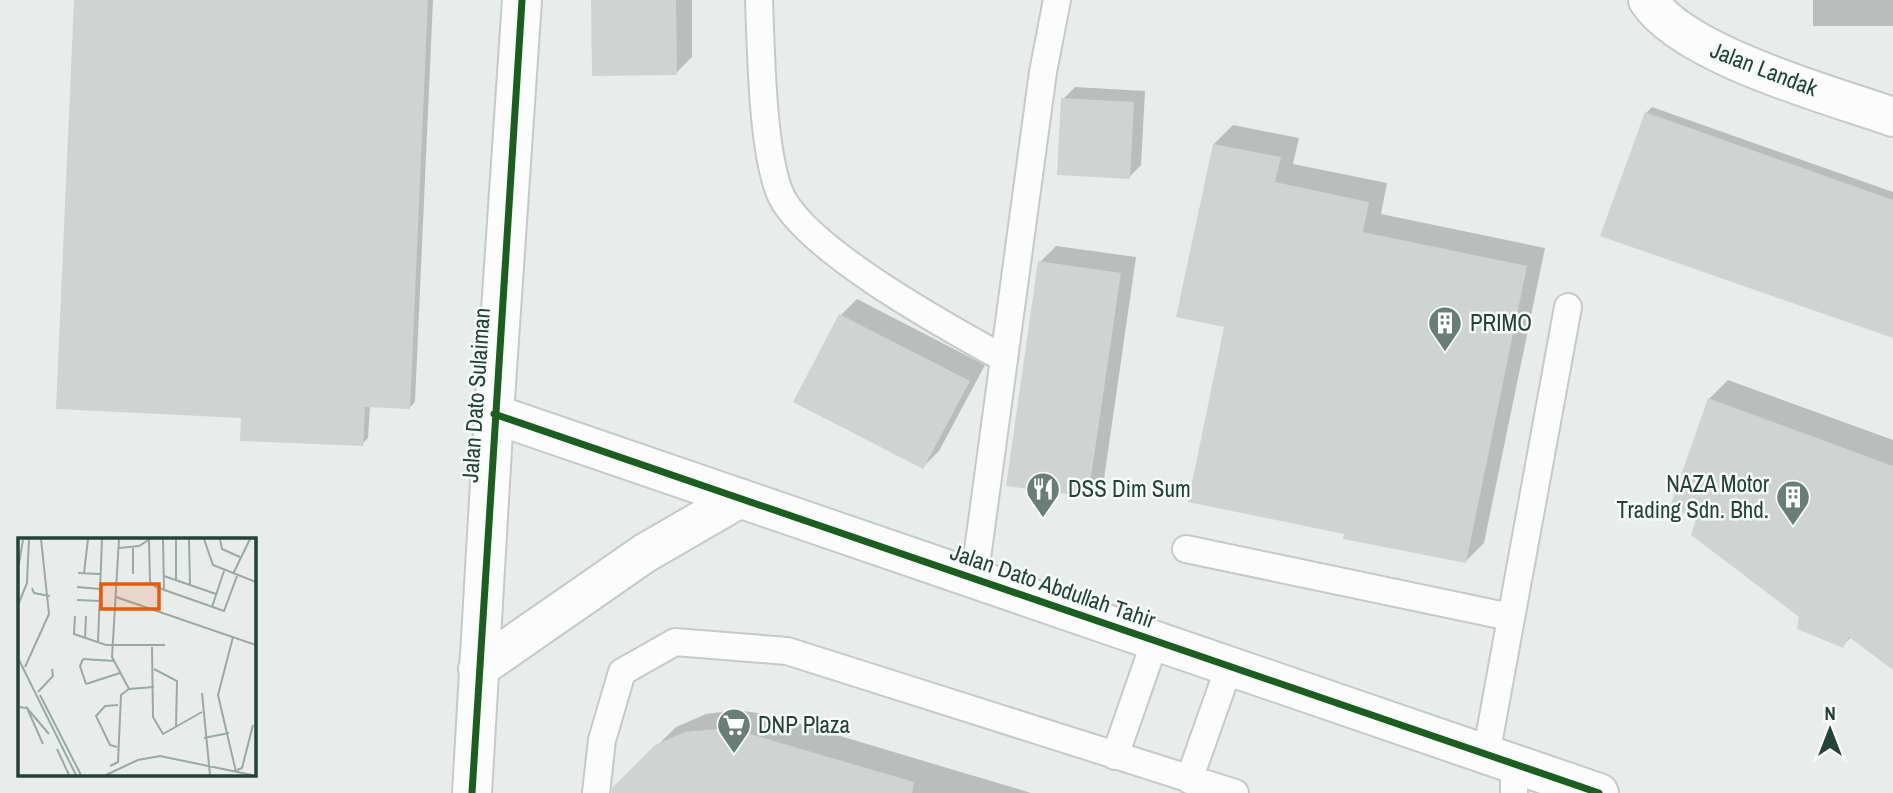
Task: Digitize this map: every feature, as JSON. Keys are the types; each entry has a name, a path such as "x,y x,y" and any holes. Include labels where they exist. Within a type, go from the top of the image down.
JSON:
{"street":[{"name":"Jalan Dato Sulaiman","path":"472,793 522,0"},
{"name":"Jalan Landak","path":"1648,0 1694,41 1787,79 1893,117"},
{"name":"Jalan Dato Abdullah Tahir","path":"494,414 1229,667 1505,771 1577,789"},
{"path":"478,669 645,553 740,498"}],"lane":[{"path":"759,0 769,142 779,192 797,218 907,304 1003,358"},
{"path":"974,580 1043,72 1057,0"},
{"path":"1505,771 1510,617 1568,307"},
{"path":"1186,549 1510,617"},
{"path":"1115,757 1155,641"},
{"path":"596,793 602,740 622,672 675,642 787,652 1235,793"},
{"path":"1189,780 1229,667"}],"building":[{"path":"74,0 428,0 410,409 365,407 363,446 240,441 241,418 56,409"},
{"path":"591,0 676,0 677,75 592,76"},
{"path":"1061,98 1134,102 1130,179 1057,175"},
{"path":"1645,112 1893,200 1893,338 1600,236"},
{"name":"PRIMO","path":"1213,144 1281,157 1275,182 1369,202 1363,232 1527,266 1466,563 1343,539 1344,534 1188,502 1224,327 1176,317"},
{"path":"1038,261 1121,273 1088,497 1006,486"},
{"path":"839,314 970,381 923,469 793,402"},
{"name":"NAZA Motor Trading Sdn. Bhd.","path":"1708,398 1893,466 1893,670 1849,637 1843,648 1797,629 1799,617 1691,535 1696,519 1670,507"},
{"name":"DNP Plaza","path":"718,729 750,734 914,782 912,793 612,793 612,788 655,745 685,732"}],"cycle path":[{"path":"472,793 522,0"},
{"path":"494,414 1599,793"}],"place":[{"name":"PRIMO","path":"1445,353"},
{"name":"DSS Dim Sum","path":"1043,519"},
{"name":"NAZA Motor Trading Sdn. Bhd.","path":"1793,527"},
{"name":"DNP Plaza","path":"734,755"}]}
